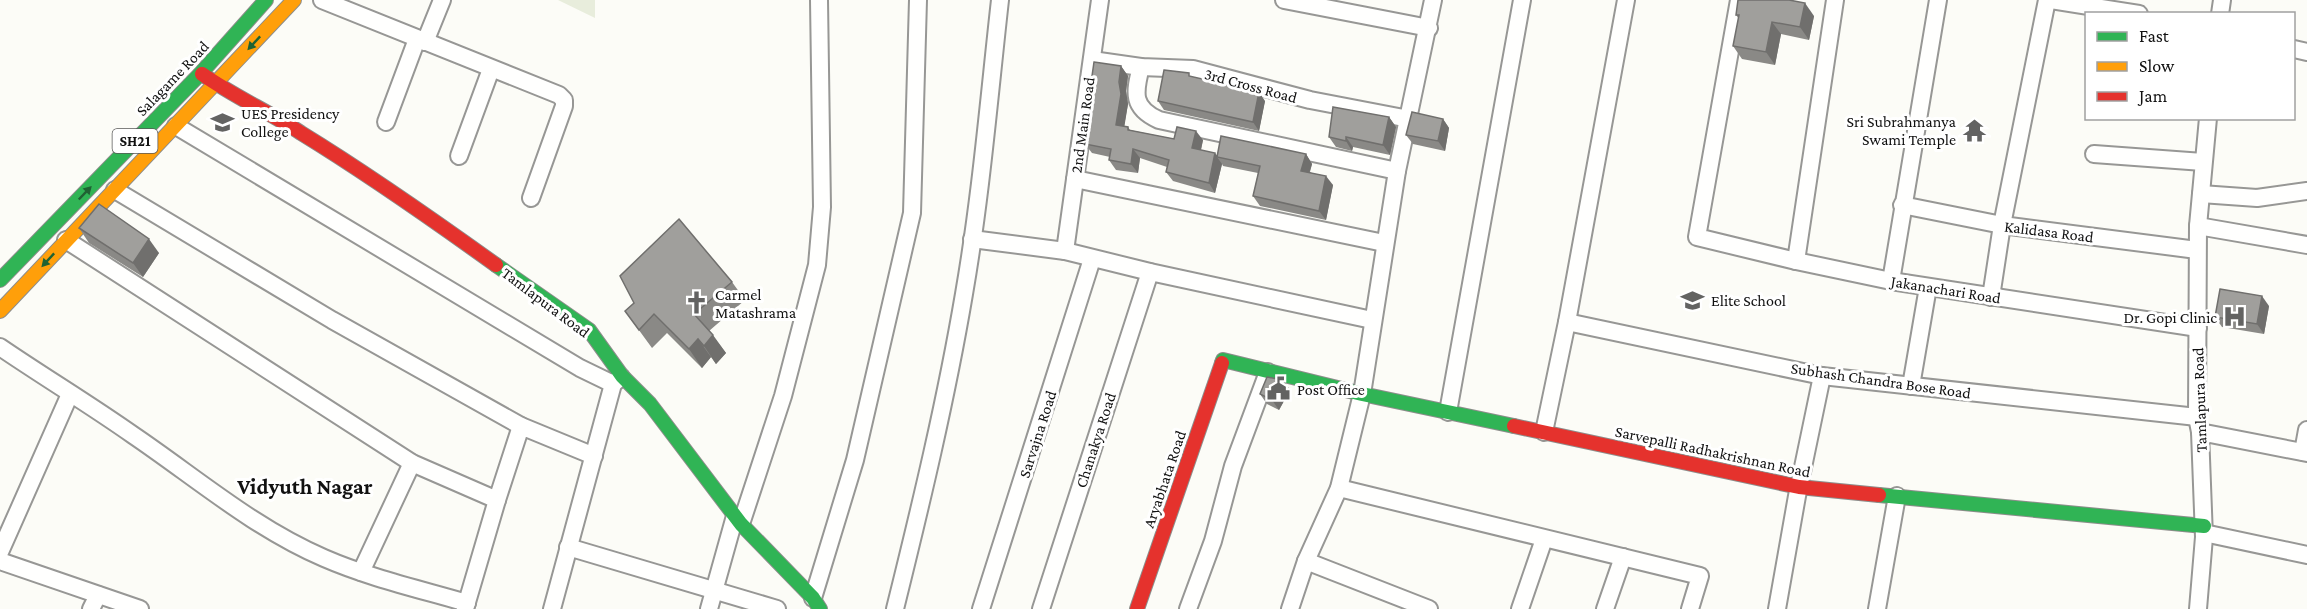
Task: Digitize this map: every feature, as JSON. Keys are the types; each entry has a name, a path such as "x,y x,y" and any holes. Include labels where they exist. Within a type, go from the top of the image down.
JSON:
{"street":[{"name":"Salagame Road","path":"0,280 200,74 266,0"},
{"path":"0,311 294,0"},
{"path":"322,0 559,95 564,100 564,106 531,198"},
{"path":"386,122 421,40 442,0"},
{"path":"709,609 738,520 783,396 817,265 822,207 819,0"},
{"path":"816,604 855,460 912,213 918,0"},
{"path":"895,609 934,453 964,294 1000,0"},
{"name":"2nd Main Road","path":"1065,251 1100,0"},
{"path":"1284,0 1429,28"},
{"path":"1290,609 1306,561 1339,488 1362,394 1384,243 1433,0"},
{"path":"1448,412 1522,0"},
{"path":"1544,432 1567,322 1626,0"},
{"name":"Jakanachari Road","path":"1739,0 1697,237 1796,261 1891,280 2198,328"},
{"path":"1796,261 1835,0"},
{"path":"1891,280 1938,0"},
{"path":"1991,297 2002,225 2049,0 2126,12"},
{"name":"3rd Cross Road","path":"1092,60 1193,69 1310,100 1409,119"},
{"path":"1141,66 1136,97 1139,106 1143,112 1159,120 1397,171"},
{"path":"459,156 491,69"},
{"name":"Tamlapura Road","path":"200,74 283,121 372,177 589,330 617,380 650,404 738,520 816,604"},
{"name":"Tamlapura Road","path":"2198,609 2204,530 2199,424 2198,225 2208,120"},
{"path":"176,126 570,362 617,380 568,546 552,609"},
{"path":"2094,154 2203,162"},
{"path":"1075,179 1384,243"},
{"path":"115,190 332,320 521,426 594,456"},
{"path":"2201,194 2257,198 2307,191"},
{"name":"Kalidasa Road","path":"1902,205 2002,225 2198,250"},
{"path":"2198,225 2307,245"},
{"path":"972,239 1065,251 1149,272 1372,320"},
{"path":"66,240 412,463 496,500"},
{"name":"Sarvajna Road","path":"981,609 1092,259"},
{"name":"Chanakya Road","path":"1041,609 1149,272"},
{"path":"1911,386 1928,286"},
{"name":"Subhash Chandra Bose Road","path":"1567,322 1822,376 2199,424 2305,453"},
{"path":"0,347 268,528 322,557 466,606 496,500 521,426"},
{"name":"Sarvepalli Radhakrishnan Road","path":"1223,360 1362,394 1799,487 2204,530"},
{"name":"Aryabhata Road","path":"1137,609 1223,360"},
{"path":"1188,609 1213,541 1233,466 1268,372"},
{"path":"1777,609 1822,376"},
{"path":"0,552 70,394"},
{"path":"2305,453 2307,430"},
{"path":"361,572 412,463"},
{"path":"1339,488 1700,576 1690,609"},
{"path":"1877,609 1896,496"},
{"path":"2204,530 2307,555"},
{"path":"1520,609 1544,539"},
{"path":"568,546 777,609"},
{"path":"1605,609 1623,557"},
{"path":"0,561 94,602 140,609"},
{"path":"1306,561 1428,609"}],"green space":[{"path":"558,0 595,0 595,18"}],"building":[{"path":"1738,0 1789,0 1805,3 1800,27 1772,22 1766,52 1733,46 1739,15 1736,15"},
{"path":"1094,62 1121,66 1119,82 1121,94 1116,125 1128,127 1128,130 1174,139 1177,127 1196,131 1192,148 1215,153 1209,183 1166,172 1169,160 1133,149 1131,164 1109,160 1111,149 1085,144 1092,105 1088,104"},
{"path":"1164,70 1189,73 1189,76 1259,92 1253,122 1158,101"},
{"path":"1333,107 1389,117 1383,145 1346,137 1346,141 1329,137"},
{"path":"1412,112 1443,119 1438,141 1406,135"},
{"path":"1221,136 1306,154 1301,171 1326,176 1319,211 1253,196 1260,166 1217,157"},
{"path":"99,204 149,239 133,263 79,228"},
{"name":"Carmel Matashrama","path":"679,219 732,282 694,314 713,335 704,346 698,339 689,349 654,314 639,330 625,311 634,303 620,276"},
{"path":"2220,289 2262,296 2257,324 2215,317"},
{"path":"1267,377 1283,380 1272,400 1260,394"}],"traffic: fast":[{"path":"0,280 200,74 266,0"},
{"path":"496,265 589,330 622,376 650,404 741,524 813,598 820,609"},
{"path":"1222,363 1223,360 1362,394 1514,426"},
{"path":"1879,495 2204,526"}],"traffic: slow":[{"path":"0,311 294,0"}],"traffic: jam":[{"path":"202,74 351,164 496,265"},
{"path":"1137,609 1222,363"},
{"path":"1514,426 1799,487 1879,495"}],"place":[{"name":"UES Presidency College","path":"223,122"},
{"name":"Sri Subrahmanya Swami Temple","path":"1974,130"},
{"name":"Elite School","path":"1693,300"},
{"name":"Carmel Matashrama","path":"697,303"},
{"name":"Dr. Gopi Clinic","path":"2235,317"},
{"name":"Post Office","path":"1279,389"}],"district":[{"name":"Vidyuth Nagar","path":"305,486"}]}
